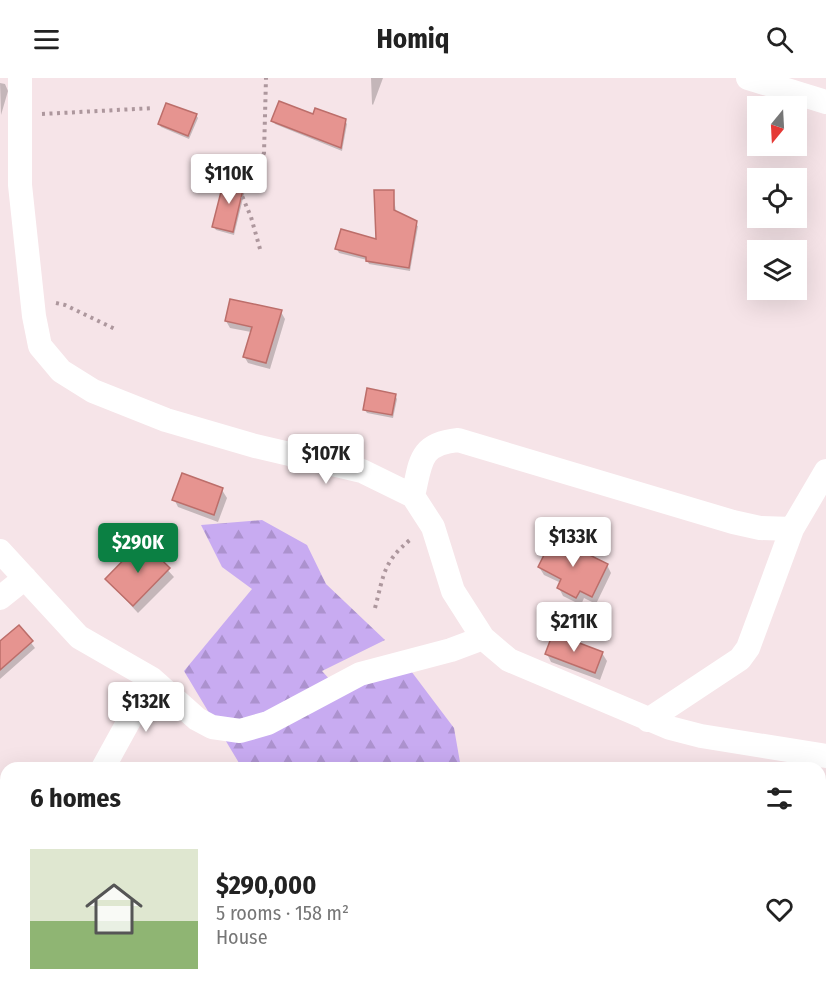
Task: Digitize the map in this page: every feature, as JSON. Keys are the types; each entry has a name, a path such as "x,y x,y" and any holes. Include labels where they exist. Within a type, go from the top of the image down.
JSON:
{"street":[{"path":"20,78 20,185 32,300 40,346 61,371 93,391 201,431 362,471 413,496 433,527 453,591 483,638 509,660 648,720 701,736 819,760"},
{"path":"748,78 817,92"},
{"path":"413,496 423,456 438,442 458,440 733,522 760,528 792,529"},
{"path":"648,720 740,659 748,648 792,529 826,471"},
{"path":"0,551 79,637 152,679 197,719 212,727 240,731 268,723 360,674 451,650 483,638"},
{"path":"0,598 25,578"},
{"path":"106,762 152,679"}],"path":[{"path":"260,249 251,217 240,191 253,175 264,153 266,78"},
{"path":"21,117 61,112 154,108"},
{"path":"32,300 64,304 117,330"},
{"path":"375,608 384,572 392,555 411,539 433,527"}],"green space":[{"path":"262,520 307,545 326,584 385,640 322,671 341,692 405,663 454,728 460,762 238,762 184,671 252,589 222,567 201,525"}],"building":[{"path":"279,101 313,114 315,108 346,119 341,148 271,121"},
{"path":"166,103 197,114 188,136 158,124"},
{"path":"224,180 245,181 233,232 212,227"},
{"path":"374,190 394,190 394,210 417,221 409,268 366,261 366,257 335,249 341,229 376,239"},
{"path":"230,299 282,310 266,363 243,357 252,327 225,321"},
{"path":"367,388 396,394 392,415 363,410"},
{"path":"182,473 223,488 214,515 172,500"},
{"path":"553,537 608,564 592,597 580,591 576,598 557,588 561,579 538,567"},
{"path":"142,541 170,568 133,606 105,579"},
{"path":"19,625 33,641 0,670 0,641"},
{"path":"553,633 603,652 595,673 545,654"}]}
